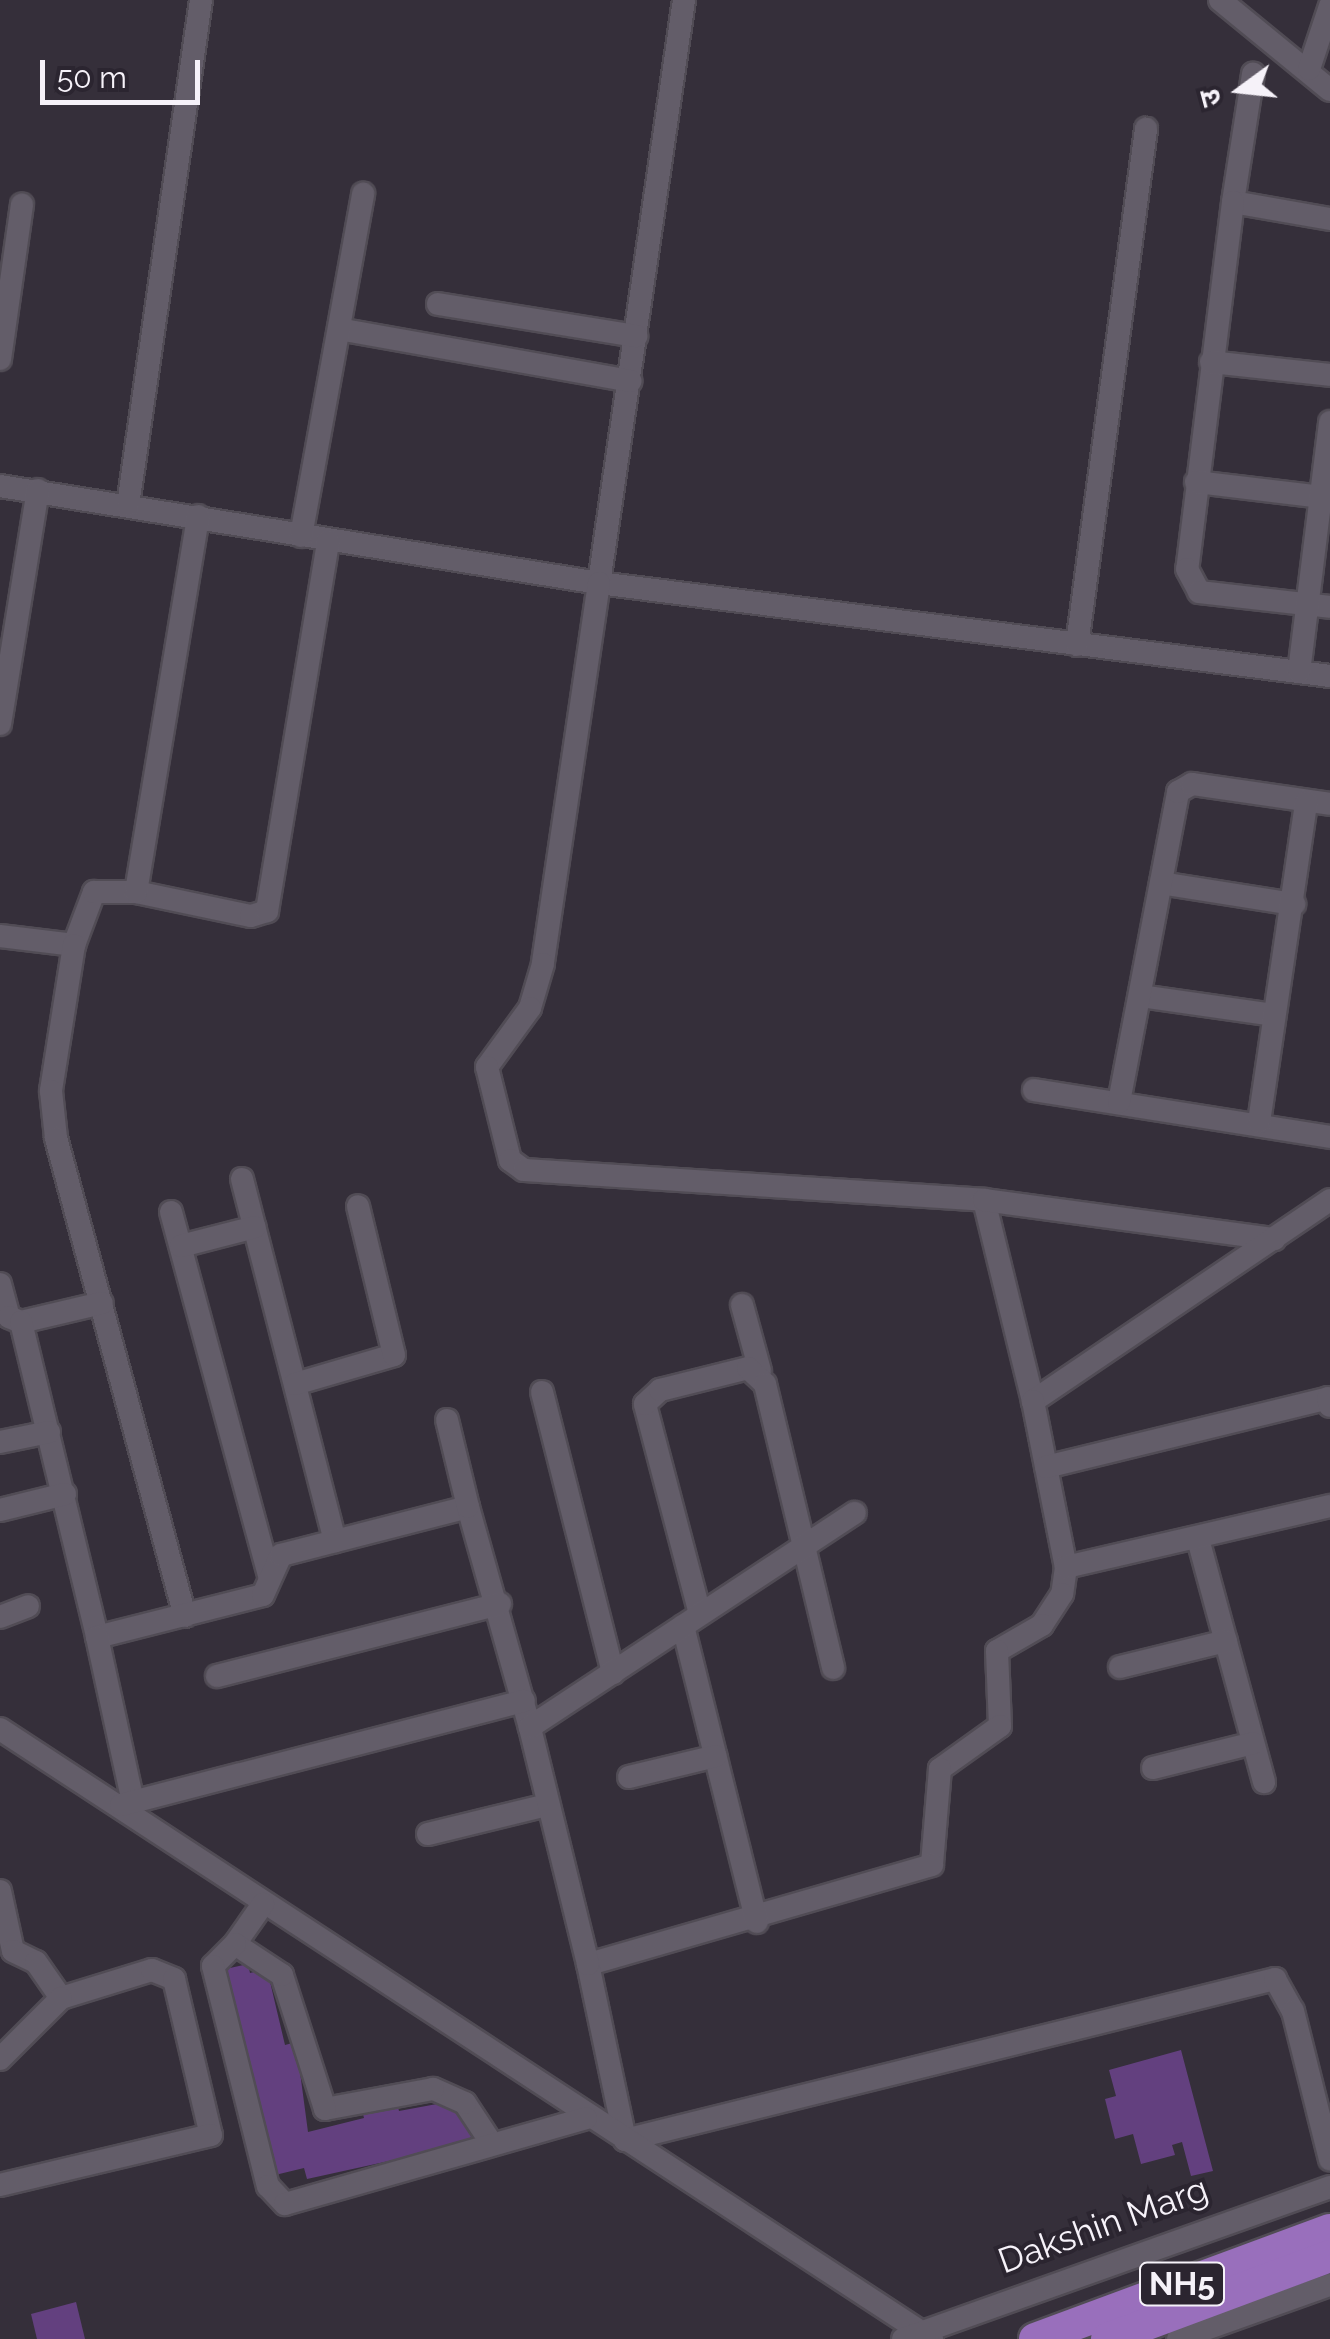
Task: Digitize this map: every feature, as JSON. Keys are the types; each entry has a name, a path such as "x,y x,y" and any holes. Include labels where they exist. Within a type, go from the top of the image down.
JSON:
{"highway":[{"name":"NH5","path":"1035,2339 1330,2230"},
{"name":"NH5","path":"1108,2339 1330,2256"}],"street":[{"path":"128,505 201,0"},
{"path":"684,0 543,964 530,1008 487,1067 510,1160 524,1170 984,1200 1274,1239"},
{"path":"1220,0 1330,90"},
{"path":"1309,69 1330,6"},
{"path":"1254,74 1211,362 1188,584 1320,605"},
{"path":"1077,645 1146,129"},
{"path":"301,536 344,330 363,194"},
{"path":"1233,202 1330,219"},
{"path":"0,359 22,206"},
{"path":"438,304 636,336"},
{"path":"344,330 630,381"},
{"path":"1211,362 1330,375"},
{"path":"1300,672 1320,605 1330,422"},
{"path":"1196,482 1326,497"},
{"path":"0,486 599,583 1330,676"},
{"path":"0,724 38,490"},
{"path":"136,892 198,516"},
{"path":"184,1616 53,1111 74,945 94,892 136,892 252,916 267,910 328,541"},
{"path":"1119,1102 1161,883 1185,787 1330,804"},
{"path":"1260,1122 1306,802"},
{"path":"1161,883 1294,904"},
{"path":"0,936 74,945"},
{"path":"1140,996 1273,1015"},
{"path":"1034,1090 1260,1122 1330,1137"},
{"path":"242,1179 334,1541"},
{"path":"588,1964 757,1922 932,1866 940,1769 1000,1726 997,1652 1054,1612 1066,1567 1033,1400 984,1200"},
{"path":"1033,1400 1330,1200"},
{"path":"294,1384 394,1356 358,1206"},
{"path":"172,1212 272,1586"},
{"path":"181,1246 254,1226"},
{"path":"0,1284 10,1317 21,1322 102,1302"},
{"path":"742,1305 833,1668"},
{"path":"21,1322 97,1637 127,1804"},
{"path":"757,1922 716,1756 692,1620 645,1404 649,1394 698,1378 760,1371"},
{"path":"542,1392 613,1673"},
{"path":"1046,1467 1329,1400"},
{"path":"446,1420 468,1507 500,1604 588,1964 626,2140"},
{"path":"0,1442 49,1432"},
{"path":"0,1510 65,1494"},
{"path":"1066,1567 1330,1506"},
{"path":"272,1586 274,1560 468,1507"},
{"path":"530,1727 855,1513"},
{"path":"1198,1539 1264,1782"},
{"path":"97,1637 184,1616 272,1586"},
{"path":"218,1676 500,1604"},
{"path":"0,1617 28,1606"},
{"path":"1120,1668 1226,1641"},
{"path":"127,1804 524,1702"},
{"path":"4,1738 127,1804 263,1904 919,2336"},
{"path":"1152,1768 1254,1743"},
{"path":"629,1776 716,1756"},
{"path":"428,1834 547,1806"},
{"path":"0,1891 7,1953 36,1962 61,1998"},
{"path":"263,1904 213,1966 275,2198 285,2204 586,2118"},
{"path":"234,1944 282,1975 325,2109 433,2089 465,2103 492,2144"},
{"path":"0,2058 61,1998 166,1971 179,1990 211,2135 0,2185"},
{"path":"626,2140 1259,1978 1287,1992 1330,2159"},
{"name":"Dakshin Marg","path":"919,2336 1330,2187"},
{"path":"1178,2339 1330,2285"}],"building":[{"path":"248,1964 250,1973 267,1969 285,2045 296,2042 308,2132 364,2118 361,2107 396,2098 399,2111 453,2101 480,2141 307,2179 304,2168 271,2176 221,1970"},
{"path":"1181,2050 1213,2171 1191,2176 1182,2142 1172,2145 1175,2155 1141,2164 1133,2134 1115,2139 1105,2099 1116,2096 1109,2070"},
{"path":"76,2302 85,2339 37,2339 31,2314"}]}
